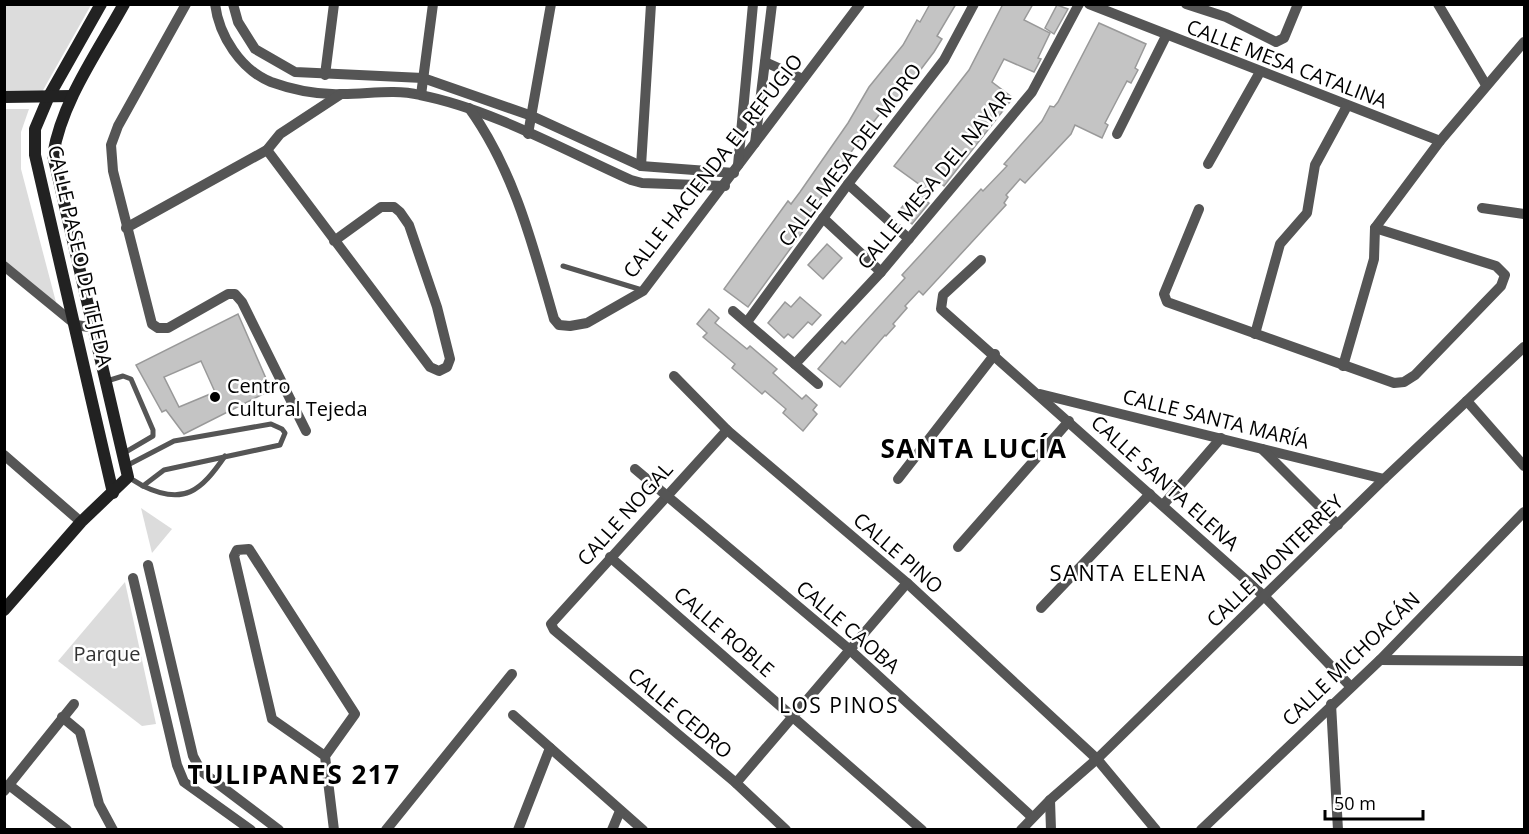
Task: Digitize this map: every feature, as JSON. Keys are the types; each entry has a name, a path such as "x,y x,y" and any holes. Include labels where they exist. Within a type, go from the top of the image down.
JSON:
{"street":[{"name":"CALLE PASEO DE TEJEDA","path":"101,4 49,96 35,129 34,155 76,325 113,493"},
{"name":"CALLE PASEO DE TEJEDA","path":"124,4 72,96 58,127 53,155 125,466"},
{"path":"186,4 118,126 111,146 113,171 126,228 152,324 158,328 168,328 228,294 235,294 242,302 306,431"},
{"path":"214,4 222,33 242,63 271,81 293,87 341,94 381,91 421,95 469,108 642,183 725,186"},
{"path":"233,4 238,22 255,48 296,72 423,78 532,116 641,166 736,171 753,4"},
{"path":"325,75 334,4"},
{"path":"421,95 433,4"},
{"path":"528,134 551,4"},
{"path":"641,166 651,4"},
{"path":"755,143 771,4"},
{"name":"CALLE HACIENDA EL REFUGIO","path":"469,108 488,135 504,164 536,256 554,319 559,325 587,323 643,291 725,186 860,4"},
{"name":"CALLE MESA DEL MORO","path":"747,322 848,184 944,60 974,4"},
{"name":"CALLE MESA DEL NAYAR","path":"795,364 881,272 1032,92 1079,4"},
{"name":"CALLE MESA CATALINA","path":"1089,4 1166,36 1440,141"},
{"name":"CALLE MESA CATALINA","path":"1190,5 1226,17 1272,41 1279,41 1284,38 1298,4"},
{"path":"1438,4 1486,85"},
{"path":"1117,135 1166,36"},
{"path":"1343,366 1374,260 1376,228 1440,141 1524,42"},
{"path":"765,62 803,79"},
{"path":"1208,164 1260,72"},
{"path":"126,228 267,150 280,134 341,94"},
{"path":"4,97 72,96"},
{"path":"1256,334 1280,244 1307,213 1315,165 1347,106"},
{"path":"267,150 334,241 430,367 440,371 447,367 450,359 437,307 409,225 400,212 393,207 381,207 334,241"},
{"path":"848,184 909,239"},
{"path":"1482,208 1524,214"},
{"path":"1199,210 1166,290 1165,299 1171,304 1343,366 1394,382 1404,382 1415,375 1504,281 1505,275 1496,266 1376,228"},
{"path":"823,218 881,272"},
{"name":"CALLE SANTA ELENA","path":"981,260 943,295 940,303 947,315 995,354 1264,596 1351,687"},
{"path":"4,266 76,325 94,328"},
{"path":"733,311 818,384"},
{"name":"CALLE MONTERREY","path":"1021,830 1524,347"},
{"path":"898,479 995,354"},
{"name":"CALLE PINO","path":"675,376 727,430 906,583 1097,759 1156,830"},
{"name":"CALLE SANTA MARÍA","path":"1040,394 1384,479"},
{"path":"1467,401 1524,466"},
{"name":"CALLE SANTA ELENA","path":"958,547 1069,421"},
{"name":"CALLE NOGAL","path":"551,624 727,430"},
{"path":"1162,505 1221,438"},
{"path":"1262,448 1338,525"},
{"path":"4,455 81,522"},
{"path":"4,610 81,522 113,493 125,466"},
{"name":"CALLE CAOBA","path":"635,469 850,650 1032,818"},
{"path":"1041,608 1150,494"},
{"name":"CALLE MICHOACÁN","path":"1201,830 1331,704 1380,660 1524,512"},
{"path":"325,756 272,720 234,556 237,550 243,547 249,549 353,706 355,714 352,720 325,756 334,830"},
{"name":"CALLE ROBLE","path":"610,557 793,714 922,830"},
{"path":"148,565 193,756 201,771 279,830"},
{"path":"133,579 177,765 184,782 251,830"},
{"path":"736,783 906,583"},
{"name":"CALLE CEDRO","path":"551,624 554,630 736,783 786,830"},
{"path":"1380,660 1524,661"},
{"path":"386,830 512,674"},
{"path":"67,830 7,788 74,704"},
{"path":"1331,704 1338,830"},
{"path":"513,715 644,830"},
{"path":"62,717 80,732 99,804 113,830"},
{"path":"518,830 550,748"},
{"path":"1050,800 1051,830"},
{"path":"612,830 620,811"}],"lane":[{"path":"563,266 643,291"},
{"path":"106,381 123,376 131,379 153,430 153,436 125,466"},
{"path":"125,466 174,441 245,431 263,425 277,426 285,433 280,445 164,470 143,486"},
{"path":"125,466 143,486 163,496 185,493 210,476 225,456"}],"green space":[{"path":"5,5 91,5 42,92 5,91"},
{"path":"5,109 29,109 21,132 21,169 57,306 5,262"},
{"path":"141,508 172,529 152,553"},
{"name":"Parque","path":"125,582 156,724 142,726 58,661"}],"building":[{"path":"930,4 956,4 937,36 942,39 890,110 885,107 872,124 875,126 867,137 863,134 817,204 819,206 809,223 748,307 724,289 788,201 791,204 800,192 848,123 869,87 903,45 917,20 920,22"},
{"path":"1003,4 1033,4 1024,20 1050,33 1038,58 1041,59 1034,72 1004,59 992,82 1013,98 944,186 938,181 924,199 929,203 912,224 898,212 920,185 894,166 969,70"},
{"path":"1057,5 1068,9 1054,34 1045,28"},
{"path":"1099,23 1146,44 1135,68 1138,70 1131,83 1127,81 1118,98 1105,123 1108,125 1102,138 1075,125 1071,134 1025,183 1020,179 1006,195 1008,197 1004,203 1006,205 923,295 919,291 905,306 907,308 893,324 895,326 840,387 818,369 842,341 845,344 905,278 902,275 981,189 983,191 1007,166 1004,164 1042,121 1050,106 1054,107 1058,102"},
{"path":"827,244 842,258 823,279 808,265"},
{"path":"800,297 821,315 812,325 808,322 793,338 788,334 784,338 768,323 785,302 791,307"},
{"path":"709,309 719,318 715,323 747,349 750,346 777,369 773,373 802,399 806,395 817,405 813,410 817,414 803,431 783,413 786,409 765,391 762,394 732,368 735,364 703,337 707,333 697,324"},
{"path":"238,314 271,390 184,434 166,410 162,412 136,365","holes":["201,361 215,392 179,407 164,377"]}],"place":[{"name":"Centro Cultural Tejeda","path":"215,397"}],"district":[{"name":"SANTA LUCÍA","path":"974,449"},
{"name":"SANTA ELENA","path":"1128,573"},
{"name":"LOS PINOS","path":"839,706"},
{"name":"TULIPANES 217","path":"294,775"}]}
